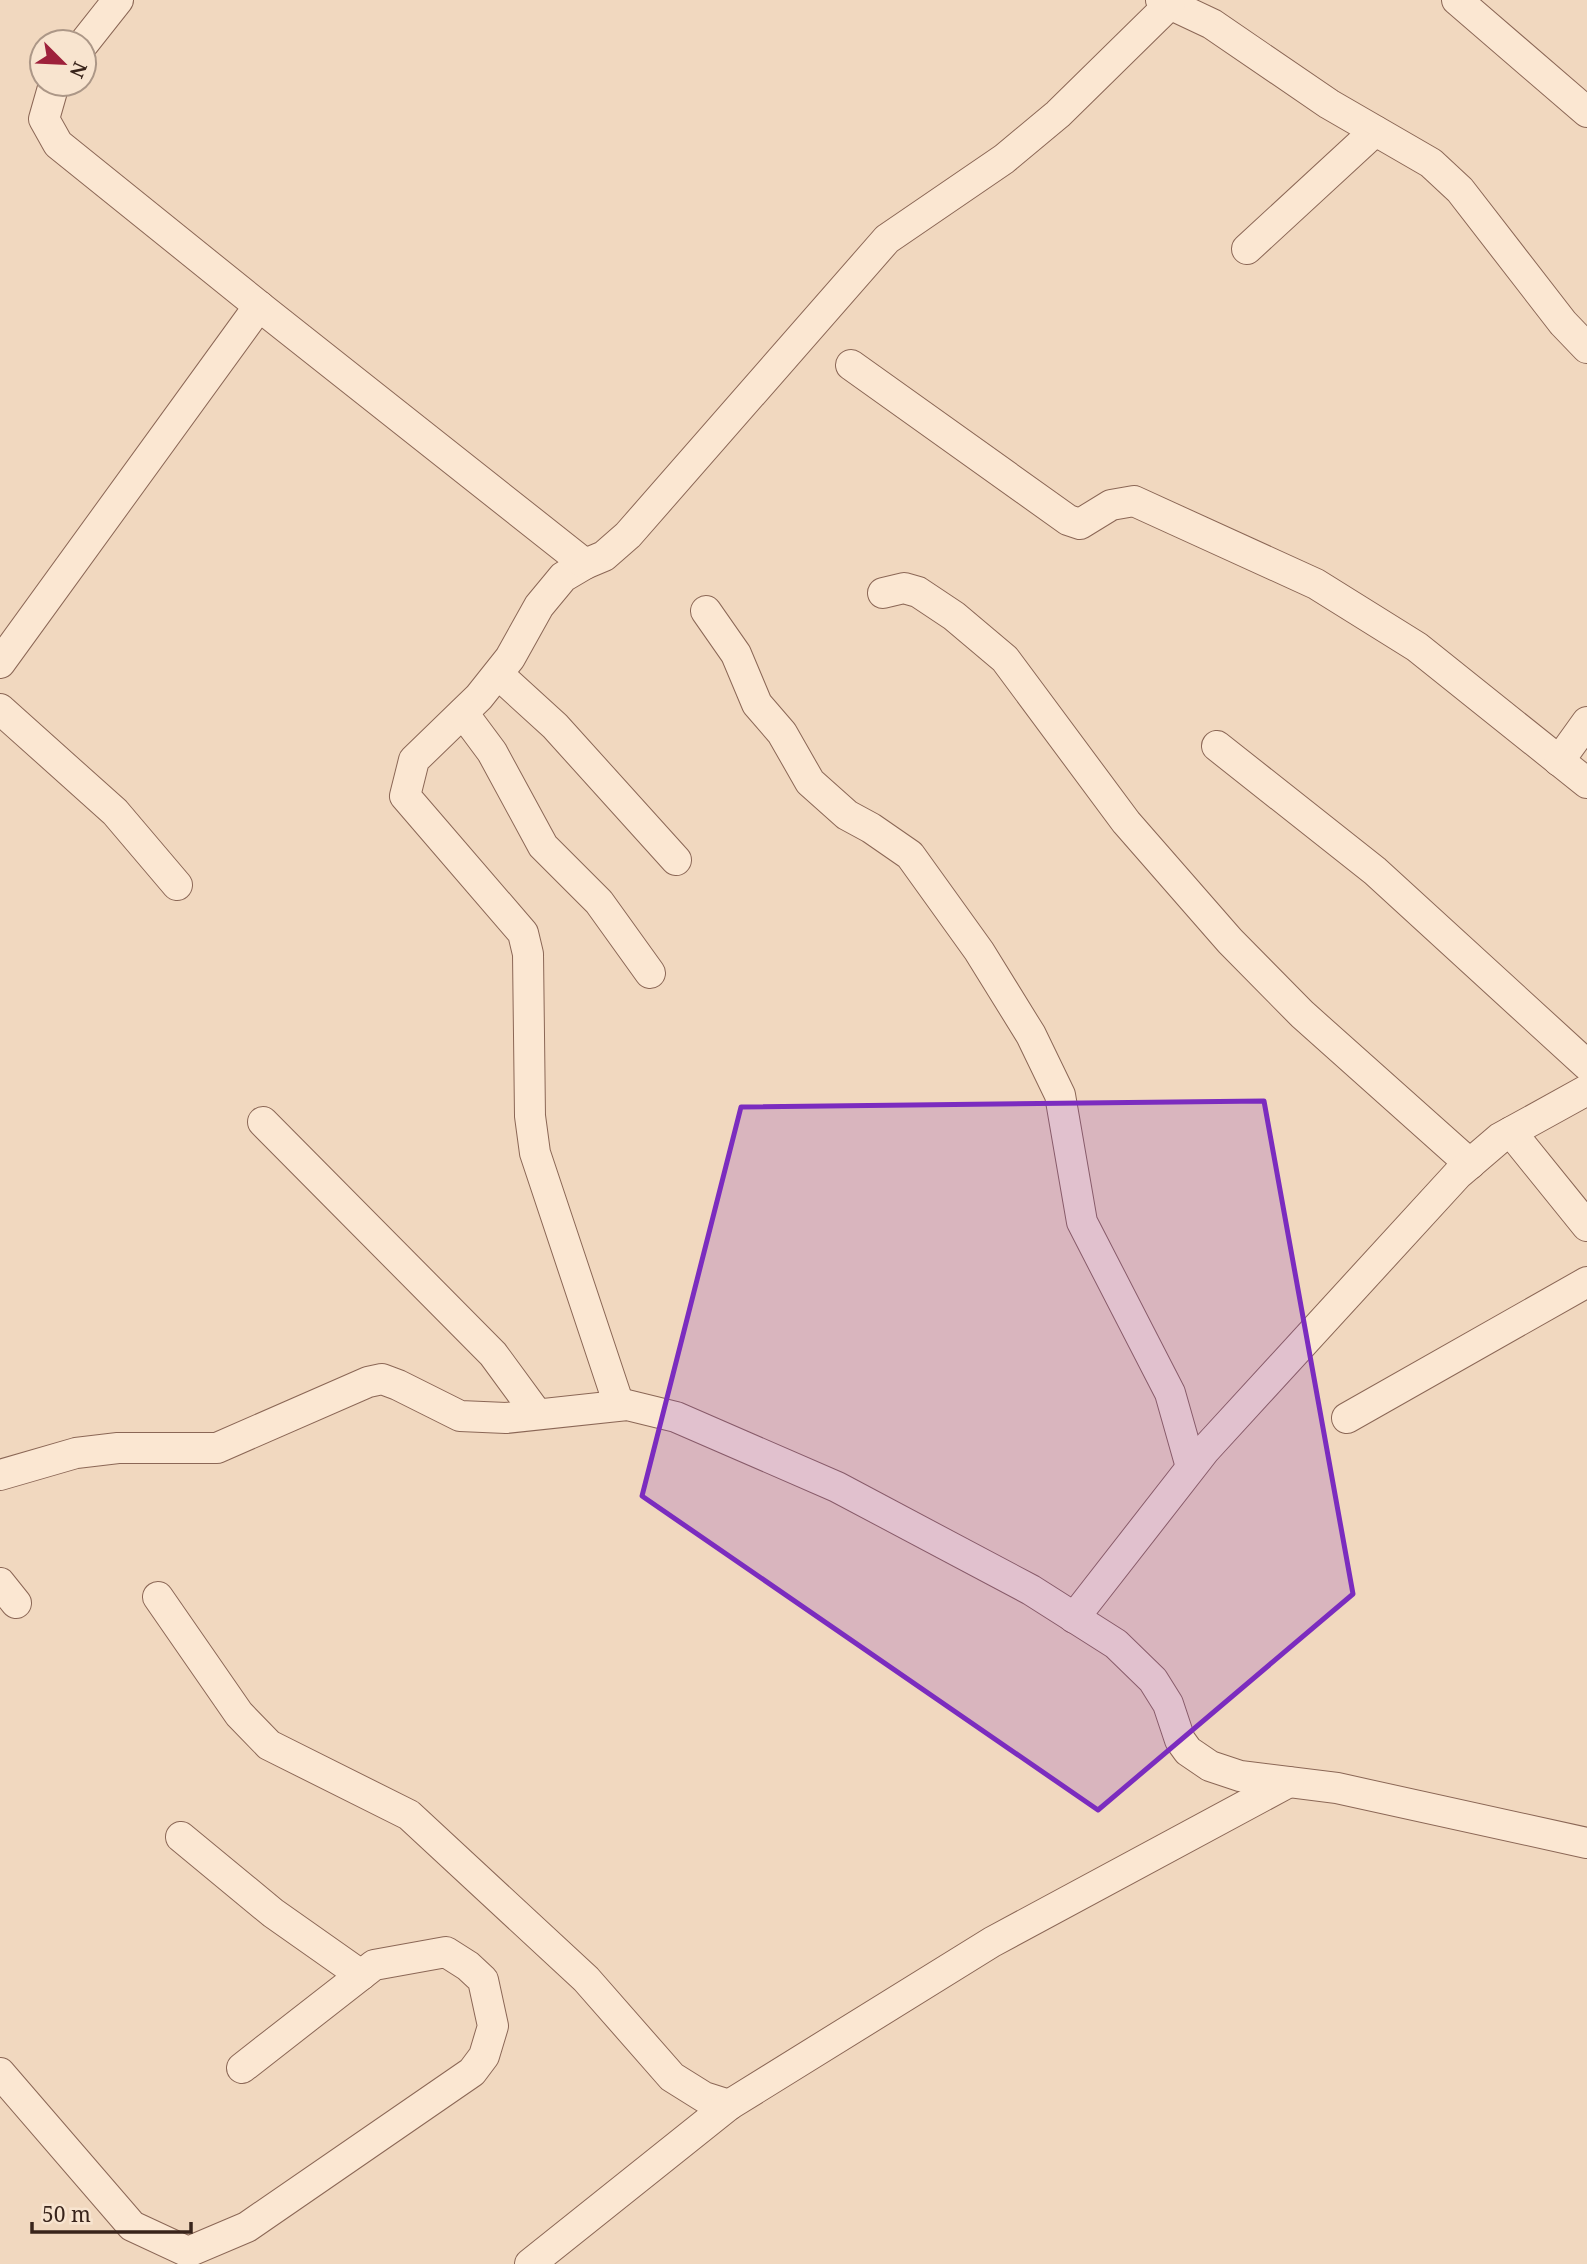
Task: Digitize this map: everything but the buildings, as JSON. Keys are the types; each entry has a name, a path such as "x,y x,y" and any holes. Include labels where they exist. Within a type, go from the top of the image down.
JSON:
{"street":[{"path":"96,28 118,0"},
{"path":"1457,0 1587,112"},
{"path":"619,1405 535,1153 530,1116 528,954 523,933 405,796 414,761 498,674 519,645 540,606 563,577 604,556 628,534 887,239 1004,159 1058,114 1165,2 1219,12 1329,104 1431,163 1460,190 1563,323 1587,348"},
{"path":"50,98 44,119 58,144 585,564"},
{"path":"1247,248 1375,131"},
{"path":"0,661 258,306"},
{"path":"851,365 1068,520 1080,524 1111,505 1134,501 1316,584 1417,647 1587,783"},
{"path":"883,593 904,588 918,592 954,616 1005,659 1126,822 1230,941 1302,1014 1470,1164"},
{"path":"706,611 736,654 757,704 782,733 810,782 847,815 910,855 979,951 1031,1035 1060,1095 1082,1222 1170,1394 1191,1467"},
{"path":"498,674 555,726 676,860"},
{"path":"0,709 115,812 177,885"},
{"path":"463,713 492,752 542,846 599,902 650,973"},
{"path":"1559,761 1587,722"},
{"path":"1217,746 1375,871 1587,1065"},
{"path":"1074,1618 1191,1467 1232,1419 1262,1391 1470,1164 1500,1138 1587,1090"},
{"path":"263,1122 493,1354 537,1414"},
{"path":"1511,1132 1587,1226"},
{"path":"1347,1418 1587,1282"},
{"path":"0,1475 86,1451 118,1448 217,1448 368,1381 382,1379 460,1416 506,1418 619,1405 676,1417 836,1487 1031,1590 1116,1644 1153,1680 1168,1704 1188,1751 1210,1766 1240,1776 1337,1788 1587,1843"},
{"path":"158,1597 239,1714 270,1745 409,1815 586,1979 672,2077 704,2097 729,2105"},
{"path":"530,2264 729,2105 992,1942 1289,1782"},
{"path":"181,1837 273,1913 361,1975"},
{"path":"0,2073 132,2226 188,2252 247,2227 472,2072 484,2056 494,2026 483,1980 468,1966 446,1952 374,1965 242,2068"}],"highlighted area":[{"path":"1264,1101 1353,1594 1098,1810 642,1496 741,1107"}]}
